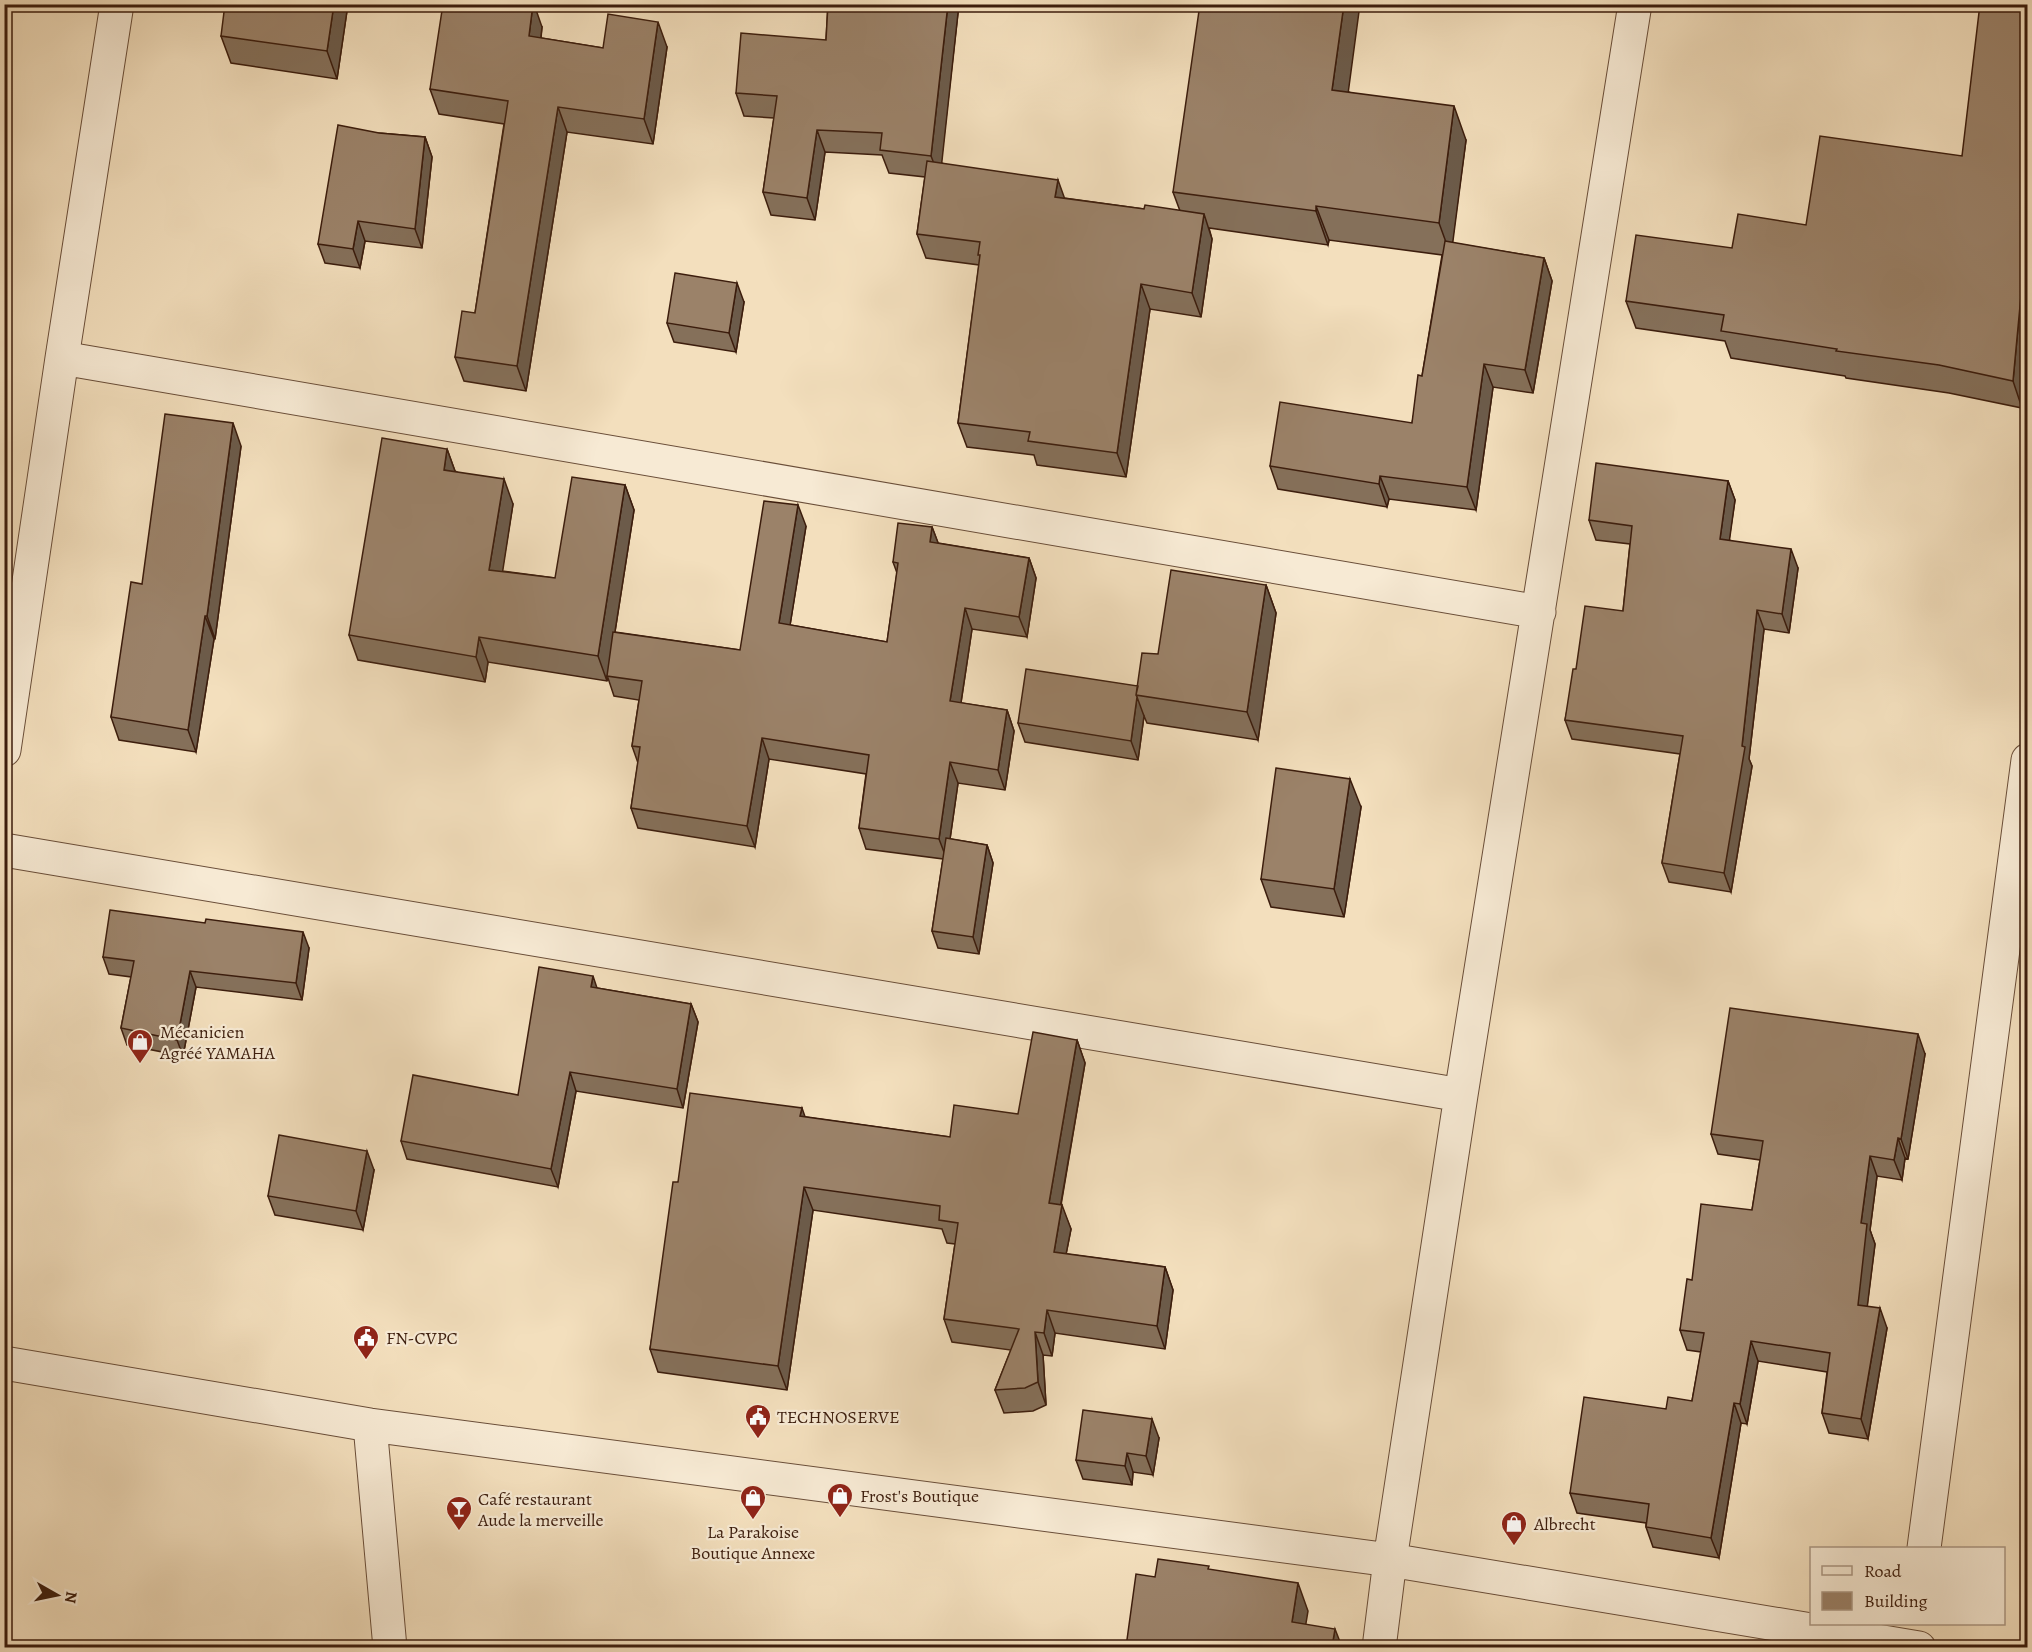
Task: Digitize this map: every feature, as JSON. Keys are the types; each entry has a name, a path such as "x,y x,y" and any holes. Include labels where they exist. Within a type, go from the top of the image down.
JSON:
{"street":[{"path":"4,750 117,4"},
{"path":"1379,1647 1390,1560 1461,1095 1635,4"},
{"path":"62,358 1539,612"},
{"path":"1924,1547 2028,760"},
{"path":"4,850 1461,1095"},
{"path":"4,1363 370,1425 1390,1560 1810,1623"},
{"path":"370,1425 390,1647"},
{"path":"1821,1625 1914,1639"}],"building":[{"path":"225,4 334,4 327,51 221,36"},
{"path":"443,4 533,4 529,36 603,48 608,14 658,22 644,119 558,107 517,366 455,357 462,311 475,313 508,101 430,89"},
{"path":"828,4 948,4 931,156 880,150 882,133 817,130 807,198 763,192 777,96 736,93 741,33 826,40"},
{"path":"1200,4 1344,4 1332,90 1454,106 1439,223 1316,206 1316,211 1173,192"},
{"path":"1980,4 2028,4 2028,274 2023,274 2013,381 1939,365 1836,351 1837,349 1721,331 1724,315 1626,301 1636,235 1732,248 1738,214 1806,225 1820,136 1962,156"},
{"path":"338,125 379,133 425,137 415,229 358,221 353,249 318,244"},
{"path":"927,161 1058,180 1055,197 1144,209 1145,205 1204,214 1192,293 1141,284 1117,453 1028,441 1030,432 958,423 980,242 917,234"},
{"path":"1445,241 1544,258 1525,370 1484,364 1467,487 1380,476 1379,484 1270,466 1280,402 1412,423 1418,375 1422,376"},
{"path":"675,273 737,283 729,333 667,323"},
{"path":"165,414 233,423 207,616 205,616 188,730 111,717 131,582 142,584"},
{"path":"382,438 447,449 444,470 504,479 489,570 555,578 572,477 625,485 598,656 479,637 476,657 349,635"},
{"path":"1596,463 1728,481 1720,539 1791,549 1782,614 1757,610 1742,746 1745,747 1724,873 1662,863 1683,736 1565,720 1573,669 1576,669 1585,606 1623,611 1632,526 1589,520"},
{"path":"764,501 798,505 779,623 887,642 898,563 893,562 898,523 932,527 930,542 1029,558 1019,617 965,608 950,701 1007,710 998,770 950,762 939,839 859,828 869,755 762,738 747,826 631,808 640,747 632,746 642,681 607,676 613,632 740,650"},
{"path":"1171,570 1266,585 1247,712 1136,695 1142,653 1158,654"},
{"path":"1026,669 1138,686 1131,741 1018,723"},
{"path":"1276,768 1350,779 1334,889 1261,879"},
{"path":"946,838 987,845 973,937 932,931"},
{"path":"110,910 205,923 206,919 303,932 296,983 190,971 177,1040 121,1028 134,961 103,957"},
{"path":"539,967 593,976 591,987 691,1004 677,1089 570,1072 551,1169 401,1141 413,1075 518,1095"},
{"path":"1730,1008 1918,1034 1901,1139 1898,1138 1894,1160 1870,1156 1861,1223 1867,1224 1858,1305 1880,1308 1861,1419 1822,1413 1830,1353 1751,1341 1740,1404 1734,1403 1711,1538 1646,1527 1649,1504 1570,1493 1584,1397 1666,1409 1668,1397 1692,1401 1704,1333 1680,1330 1687,1279 1692,1280 1701,1204 1752,1210 1763,1141 1711,1134"},
{"path":"1033,1032 1077,1040 1049,1203 1062,1205 1054,1252 1165,1267 1157,1326 1047,1310 1044,1333 1035,1332 1038,1382 1025,1388 995,1390 1019,1329 944,1319 958,1223 939,1220 940,1206 804,1187 778,1366 650,1349 673,1182 678,1182 690,1093 802,1108 800,1116 950,1137 954,1105 1018,1114"},
{"path":"279,1135 367,1151 356,1211 268,1196"},
{"path":"1083,1410 1152,1419 1146,1456 1127,1453 1125,1466 1076,1460"},
{"path":"1158,1559 1298,1583 1292,1622 1335,1629 1332,1647 1126,1647 1136,1574 1155,1577"}],"place":[{"name":"Mécanicien Agréé YAMAHA","path":"140,1065"},
{"name":"FN-CVPC","path":"366,1361"},
{"name":"TECHNOSERVE","path":"758,1440"},
{"name":"Frost's Boutique","path":"840,1519"},
{"name":"La Parakoise Boutique Annexe","path":"753,1521"},
{"name":"Café restaurant Aude la merveille","path":"459,1532"},
{"name":"Albrecht","path":"1514,1547"}]}
